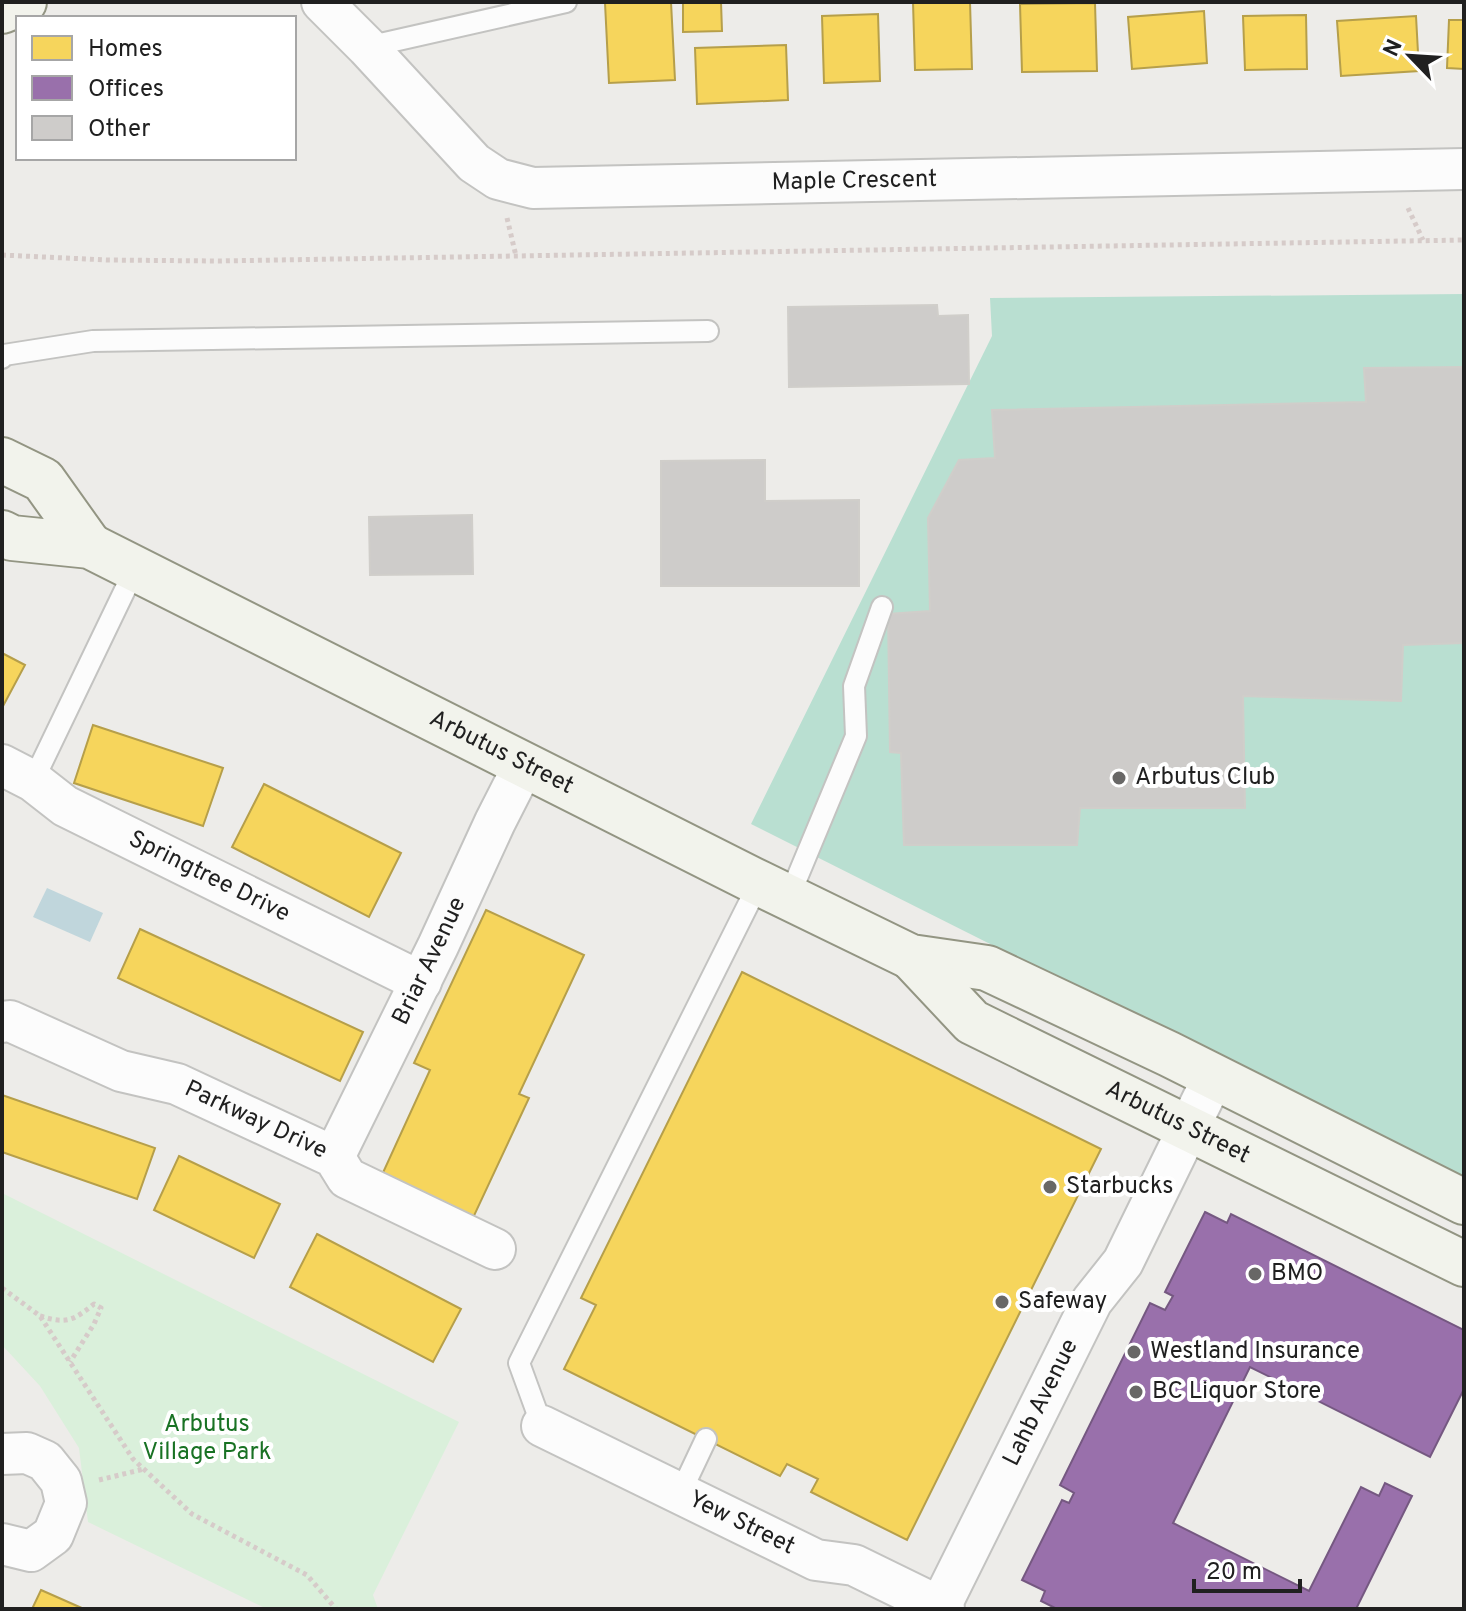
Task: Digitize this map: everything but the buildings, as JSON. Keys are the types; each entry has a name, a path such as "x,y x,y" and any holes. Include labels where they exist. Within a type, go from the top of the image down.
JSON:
{"main road":[{"path":"2,11 24,2"},
{"name":"Arbutus Street","path":"2,460 43,480 90,546"},
{"name":"Arbutus Street","path":"2,533 12,538 90,546 911,957 987,968 1214,1076 1464,1202"},
{"name":"Arbutus Street","path":"911,957 972,1022 1464,1264"}],"street":[{"name":"Maple Crescent","path":"322,2 474,163 498,179 533,188 1464,169"},
{"name":"Briar Avenue","path":"334,1157 524,765"},
{"name":"Springtree Drive","path":"18,773 65,806 421,982"},
{"name":"Parkway Drive","path":"2,1022 10,1021 121,1071 177,1084 334,1157 347,1178 495,1249"},
{"name":"Lahb Avenue","path":"942,1608 1092,1301 1123,1262 1214,1076"},
{"name":"Yew Street","path":"542,1426 816,1560 854,1565 942,1608"},
{"path":"2,1454 27,1453 45,1461 61,1481 66,1503 53,1535 31,1551 2,1544"}],"lane":[{"path":"367,47 566,2"},
{"path":"2,358 4,355 93,341 708,331"},
{"path":"18,773 135,569"},
{"path":"542,1426 519,1363 856,736 854,686 882,607"},
{"path":"680,1494 706,1439"}],"path":[{"path":"2,255 218,261 1464,240"},
{"path":"2,1288 40,1316 59,1322 71,1320 94,1304 101,1308 70,1362"},
{"path":"40,1316 133,1459 192,1514 307,1575 336,1609"},
{"path":"63,1489 144,1469"}],"green space":[{"name":"Arbutus Club","path":"1464,294 1464,1182 751,824 992,336 990,298"},
{"name":"Arbutus Village Park","path":"2,1193 459,1422 373,1595 378,1609 267,1609 88,1522 79,1448 40,1386 2,1345"}],"water":[{"path":"47,888 103,913 90,942 33,917"}],"place":[{"name":"Arbutus Club","path":"1119,778"},
{"name":"Starbucks","path":"1050,1187"},
{"name":"BMO","path":"1255,1274"},
{"name":"Safeway","path":"1002,1302"},
{"name":"Westland Insurance","path":"1134,1352"},
{"name":"BC Liquor Store","path":"1136,1392"}]}
